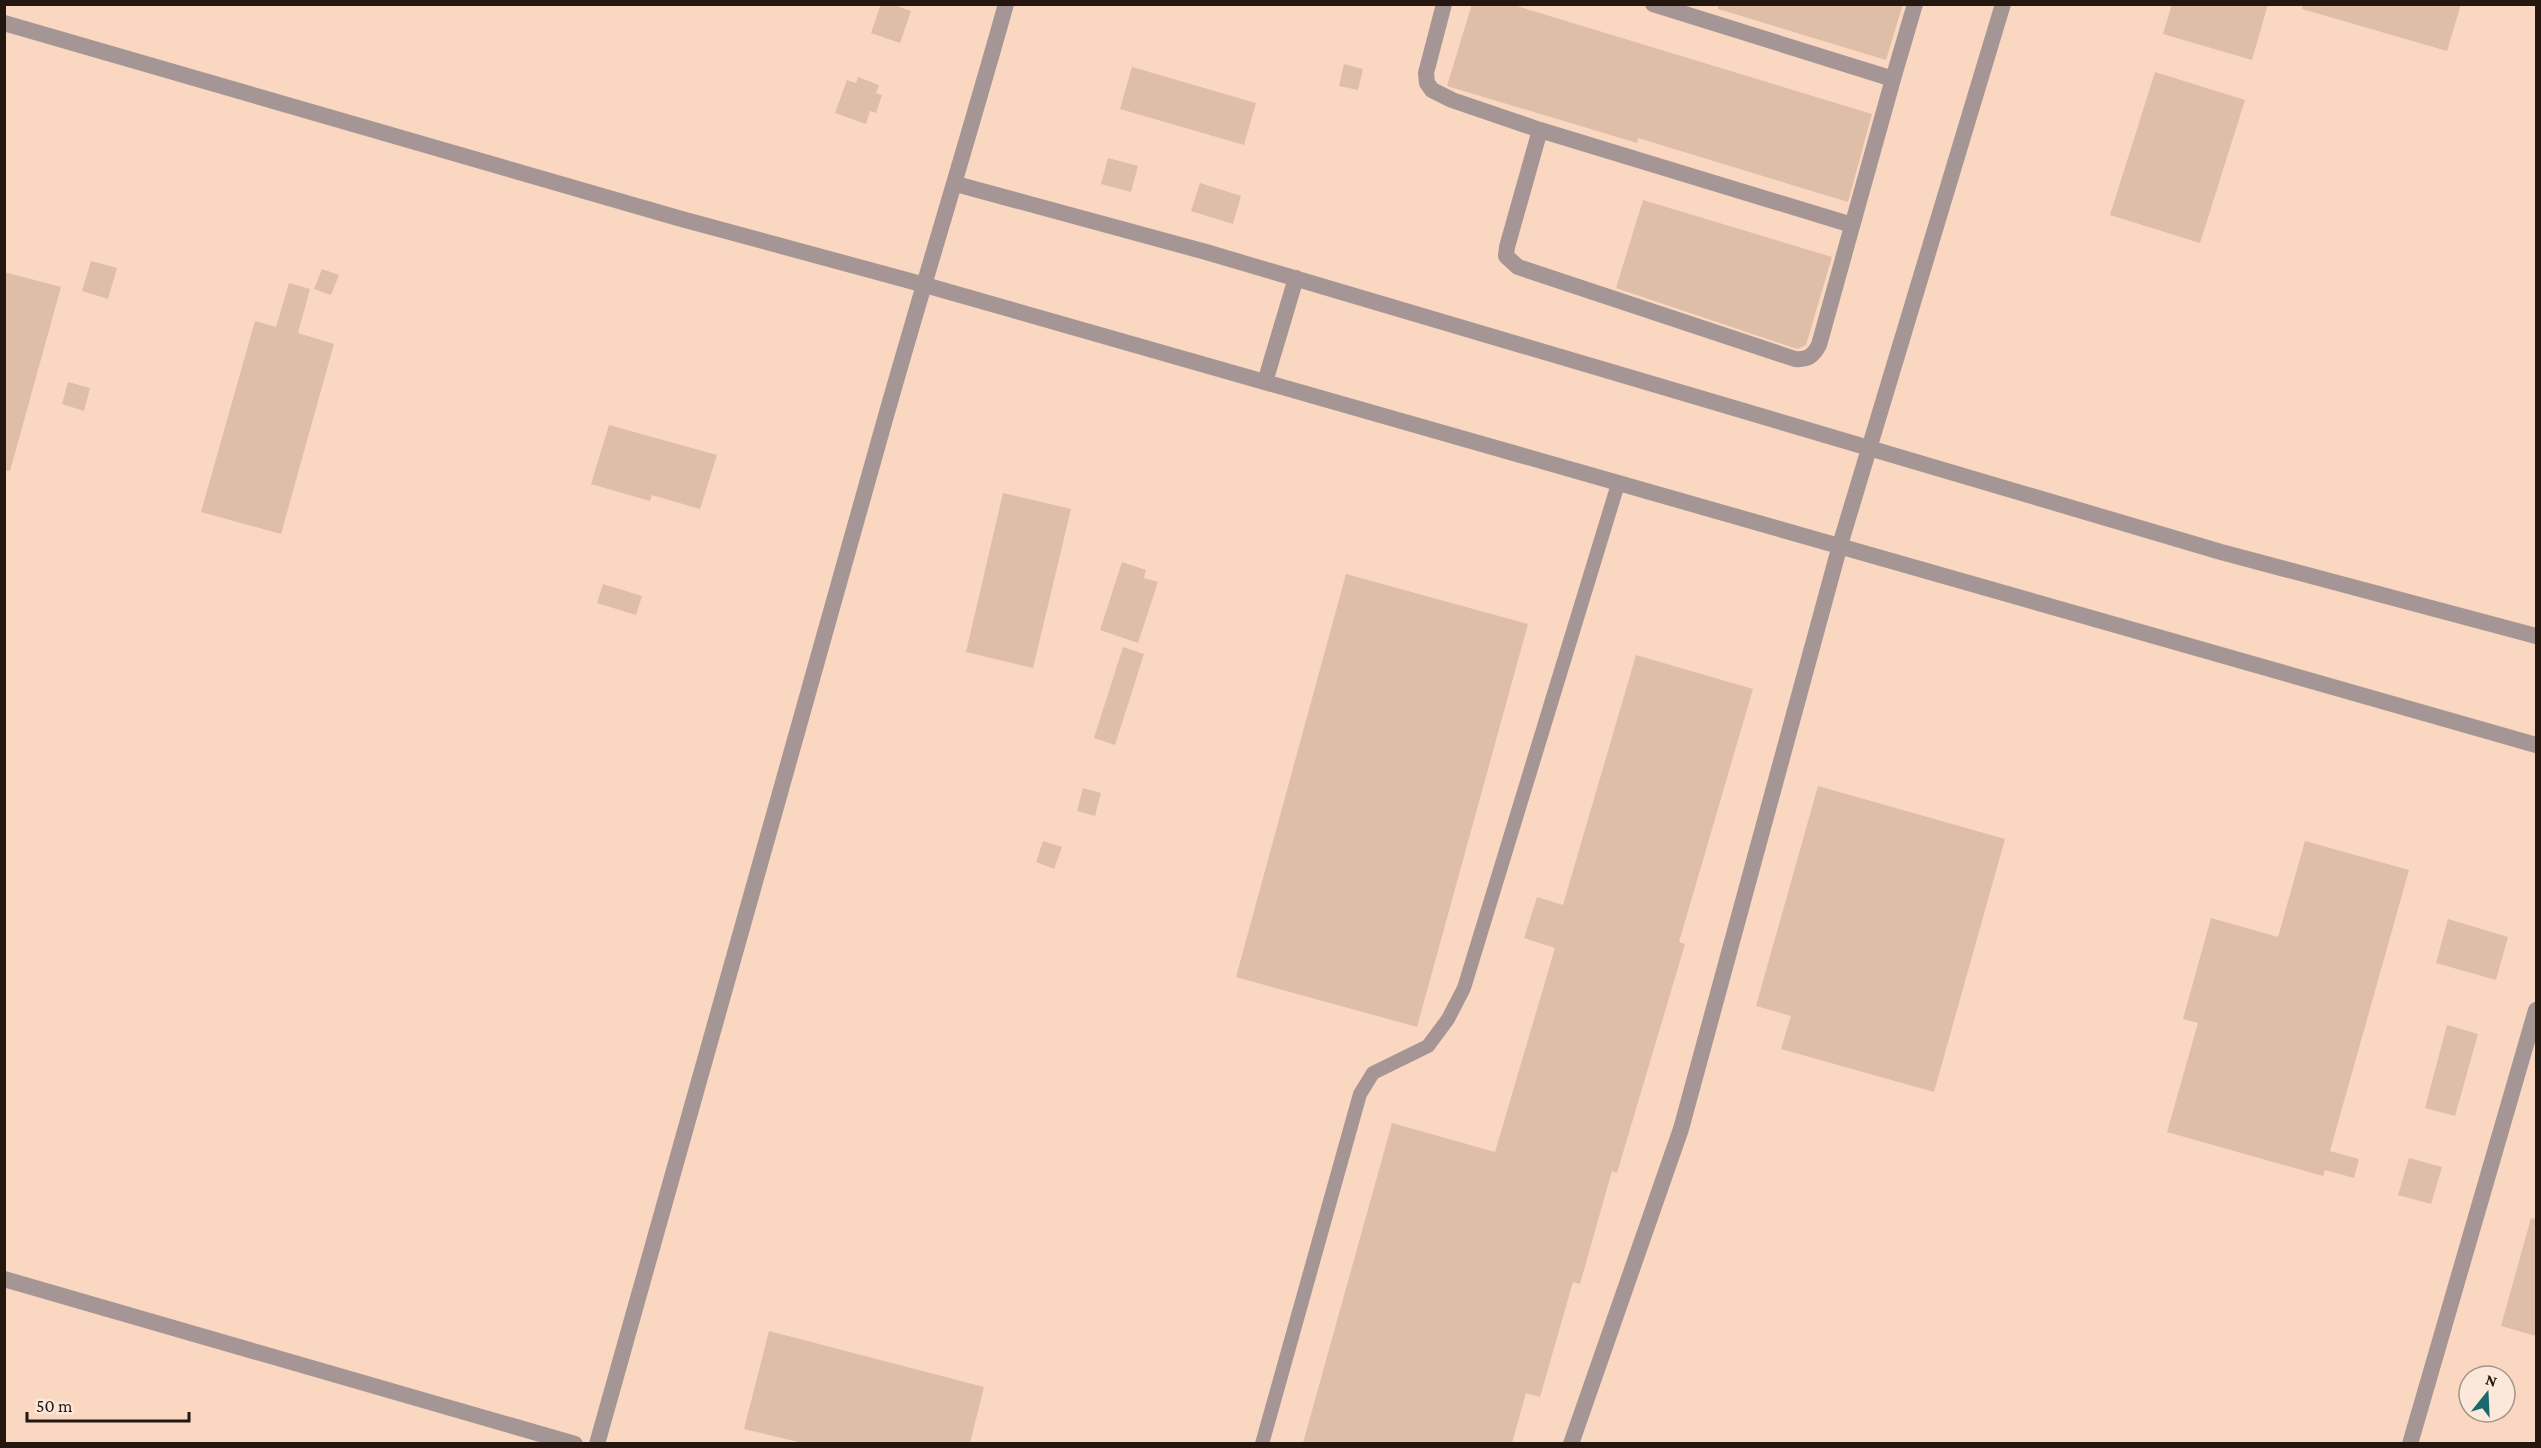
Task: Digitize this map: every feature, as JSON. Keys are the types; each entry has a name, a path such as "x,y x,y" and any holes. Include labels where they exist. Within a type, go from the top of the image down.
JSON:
{"street":[{"path":"597,1443 675,1158 1006,4"},
{"path":"1444,4 1426,74 1427,83 1432,90 1452,100 1540,130 1852,225"},
{"path":"1653,4 1893,79"},
{"path":"1540,130 1507,247 1506,255 1510,261 1518,267 1795,359 1804,360 1813,355 1819,345 1915,4"},
{"path":"1571,1443 1682,1129 1840,545 2003,4"},
{"path":"4,23 678,218 925,285 2536,745"},
{"path":"956,184 1296,278 2221,552 2536,636"},
{"path":"1264,382 1296,278"},
{"path":"2410,1443 2536,1010"},
{"path":"4,1279 575,1443"}],"lane":[{"path":"1262,1443 1360,1094 1373,1073 1428,1046 1448,1019 1464,988 1618,484"}],"building":[{"path":"881,4 892,4 911,11 900,43 871,33"},
{"path":"1472,4 1510,4 1872,114 1848,202 1638,138 1637,143 1447,86"},
{"path":"1718,4 1903,4 1886,60 1718,9"},
{"path":"2172,4 2268,4 2252,60 2163,34"},
{"path":"2303,4 2461,4 2447,51 2302,9"},
{"path":"1344,64 1363,69 1358,90 1339,86"},
{"path":"1132,67 1256,103 1244,145 1120,109"},
{"path":"2155,72 2245,100 2200,243 2110,215"},
{"path":"858,77 879,85 876,93 882,95 876,113 870,111 866,124 835,113 847,80 856,83"},
{"path":"1108,158 1138,166 1131,192 1101,184"},
{"path":"1200,183 1241,196 1233,224 1191,211"},
{"path":"1643,200 1832,257 1806,345 1797,349 1616,288"},
{"path":"91,261 117,268 108,299 82,291"},
{"path":"322,269 339,275 331,295 314,289"},
{"path":"4,272 61,287 10,471 4,470"},
{"path":"289,283 310,289 298,333 334,344 281,534 201,512 255,321 276,327"},
{"path":"68,382 90,388 84,411 62,404"},
{"path":"609,425 717,455 700,509 652,495 650,501 591,484"},
{"path":"1003,493 1071,509 1033,668 966,652"},
{"path":"1122,562 1146,570 1144,578 1158,582 1138,643 1100,630"},
{"path":"1346,574 1528,624 1417,1027 1236,977"},
{"path":"603,584 642,596 636,615 597,603"},
{"path":"1123,647 1144,654 1115,745 1094,738"},
{"path":"1636,655 1753,689 1679,942 1685,944 1617,1173 1612,1171 1580,1284 1573,1282 1540,1397 1526,1393 1512,1443 1303,1443 1392,1123 1495,1152 1555,948 1524,938 1537,897 1563,905"},
{"path":"1818,786 2005,839 1934,1092 1781,1049 1791,1016 1756,1006"},
{"path":"1083,788 1101,793 1095,816 1077,811"},
{"path":"1043,841 1062,847 1054,869 1036,862"},
{"path":"2305,841 2409,870 2330,1151 2359,1159 2354,1178 2325,1170 2323,1176 2167,1132 2198,1023 2183,1019 2211,918 2278,937"},
{"path":"2448,919 2508,937 2496,980 2436,963"},
{"path":"2447,1025 2478,1034 2455,1116 2425,1108"},
{"path":"2409,1158 2442,1167 2431,1204 2398,1195"},
{"path":"2531,1218 2536,1219 2536,1336 2501,1326"},
{"path":"769,1331 984,1387 970,1443 802,1443 744,1429"}]}
